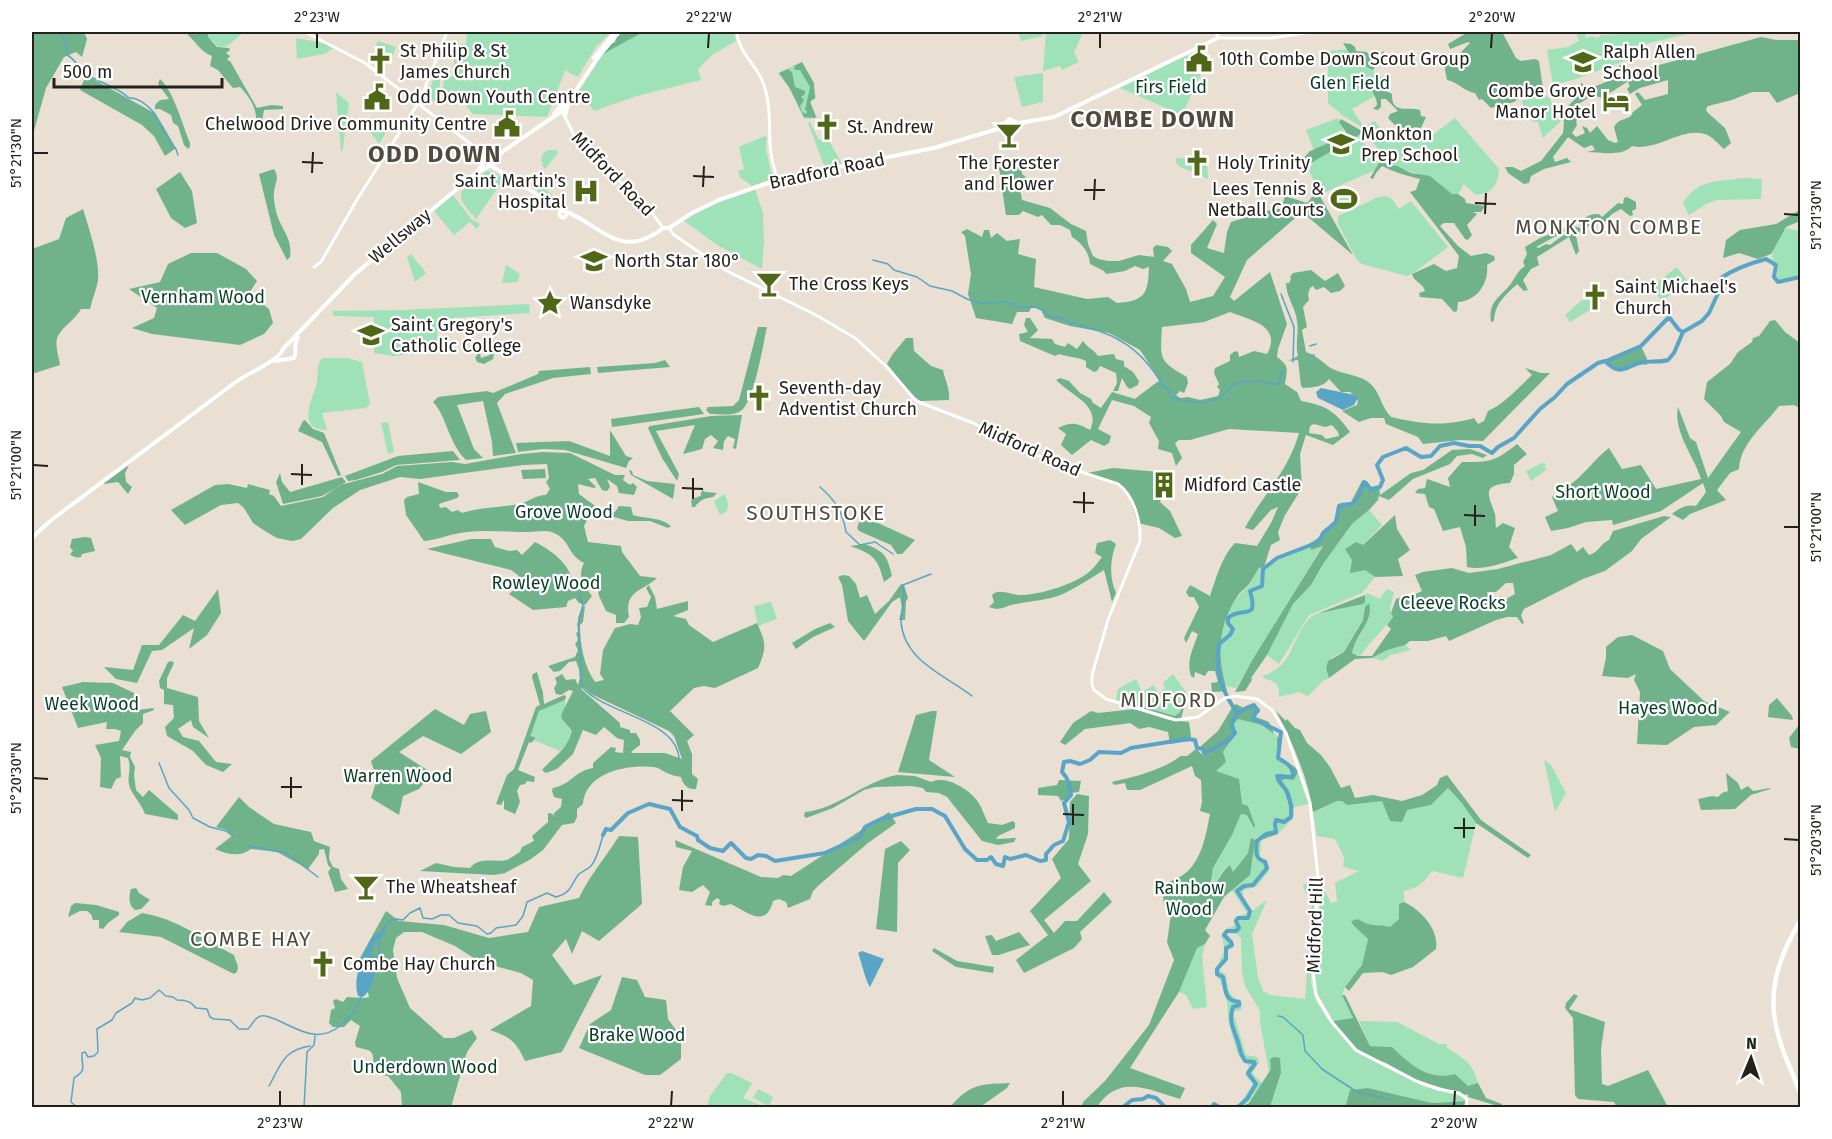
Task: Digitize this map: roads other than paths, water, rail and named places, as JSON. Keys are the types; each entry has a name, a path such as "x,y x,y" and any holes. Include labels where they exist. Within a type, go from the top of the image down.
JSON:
{"highway":[{"path":"1800,921 1779,962 1773,1006 1778,1037 1800,1093"}],"main road":[{"path":"305,32 365,63 488,158 502,172 566,213 565,216 579,218"},
{"path":"314,267 321,262 418,103 447,32"},
{"name":"Wellsway","path":"476,173 488,158 502,152 561,110 617,32"},
{"path":"737,32 739,44 759,74 765,89 769,109 771,151 778,181"},
{"path":"1217,32 1218,38 1272,38 1312,32"},
{"name":"Wellsway","path":"561,110 613,37"},
{"name":"Bradford Road","path":"669,228 692,213 719,200 778,181 807,173 934,148 1011,124 1054,117 1218,38"},
{"path":"565,119 566,109 571,99"},
{"name":"Midford Road","path":"561,110 575,137 652,214 663,228"},
{"name":"Wellsway","path":"302,332 355,274 476,173 493,163 502,152"},
{"path":"488,158 493,163"},
{"path":"562,212 579,218 610,237 624,242 644,239 663,228 669,228"},
{"name":"Midford Road","path":"669,228 674,235 727,271 816,315 855,338 887,368 916,401 973,423 1051,462 1118,484 1124,489 1129,494 1139,527 1140,541 1108,620 1096,657 1092,687 1106,699 1176,720 1198,717 1230,696"},
{"path":"272,362 302,332"},
{"path":"32,538 50,521 237,381 272,362 294,358 295,343 302,332"},
{"path":"286,347 294,349"},
{"path":"282,353 286,360"},
{"name":"Midford Hill","path":"1230,696 1241,695 1254,698 1272,710 1286,733 1308,793 1318,877 1313,979 1316,995 1323,1010 1356,1050 1426,1086 1462,1095 1467,1099 1467,1107"}],"water":[{"path":"1321,388 1355,395 1358,398 1354,405 1343,410 1318,398 1316,392"},
{"path":"382,929 385,930 385,934 375,942 370,955 378,957 372,985 363,997 358,996 358,973 363,956 373,937"},
{"path":"862,951 884,959 870,987 858,953"}],"waterway":[{"path":"59,32 67,44 67,55 84,73 150,108 178,155"},
{"path":"1238,714 1224,689 1218,663 1219,644 1230,635 1233,629 1228,623 1228,618 1233,614 1251,610 1250,591 1262,586 1263,569 1277,558 1319,542 1323,533 1336,522 1339,506 1352,504 1359,496 1364,482 1372,490 1380,487 1383,480 1377,465 1383,457 1406,448 1421,457 1431,456 1440,446 1454,443 1480,446 1492,453 1514,438 1567,384 1598,363 1605,361 1610,366 1622,370 1642,362 1668,360 1674,353 1683,332 1702,321 1709,313 1720,289 1721,278 1726,275 1766,259 1776,265 1774,277 1778,282 1800,277"},
{"path":"873,260 917,277 930,286 952,291 967,299 980,303 1007,302 1020,308 1035,307 1044,311 1051,318 1058,317 1109,335 1127,345 1142,358 1155,373 1160,384 1171,391 1169,396 1172,399 1193,402 1212,401 1222,396 1230,387 1241,382 1252,381 1279,385 1281,373 1285,369"},
{"path":"1281,294 1294,327 1293,362"},
{"path":"1606,361 1641,346 1669,317 1683,332"},
{"path":"1310,346 1316,344"},
{"path":"820,487 837,507 843,518 846,532 860,545 875,542 893,554"},
{"path":"931,574 903,585 901,622 904,636 910,647 927,666 972,696"},
{"path":"579,594 583,605 578,624 580,675 583,688 608,705 640,719 668,736 676,747 679,761"},
{"path":"603,835 606,829 611,830 628,813 649,804 670,809 680,827 697,836 698,840 710,848 723,851 731,843 746,858 751,859 758,855 775,861 825,853 860,837 865,827 881,819 916,809 932,809 945,816 965,849 977,860 987,860 991,857 996,864 1003,866 1005,857 1010,859 1026,855 1040,861 1046,860 1046,854 1054,845 1063,841 1069,822 1064,803 1071,795 1069,783 1062,772 1064,762 1080,764 1090,760 1099,752 1121,753 1131,748 1187,739 1195,740 1197,748 1203,749 1206,753 1229,740 1235,733 1232,725 1234,718 1254,705 1258,711 1254,714 1253,719 1281,732 1278,758 1290,767 1293,775 1291,777 1277,776 1289,796 1291,817 1284,822 1276,820 1276,832 1266,834 1257,841 1257,856 1265,862 1267,868 1253,885 1244,886 1237,891 1250,911 1248,918 1238,918 1236,921 1239,928 1236,931 1227,931 1224,935 1232,945 1226,948 1226,959 1217,969 1217,974 1223,977 1228,997 1239,1002 1239,1005 1233,1007 1231,1016 1241,1053 1245,1061 1255,1064 1248,1073 1256,1084 1247,1099 1237,1108"},
{"path":"159,763 169,788 189,810 193,818 210,827 226,831 234,837"},
{"path":"383,930 388,922 396,919 403,920 420,908 423,918 432,919 441,915 449,915 458,923 477,926 487,934 496,928 516,925 523,916 527,902 547,893 556,897 568,890 579,874 593,863 603,835"},
{"path":"248,846 286,853 318,877"},
{"path":"378,956 380,940"},
{"path":"78,1108 71,1102 74,1078 83,1067 82,1053 85,1052 88,1057 98,1052 97,1029 112,1020 116,1013 132,1003 135,998 142,1000 150,998 159,990 166,996 190,1002 196,1008 207,1009 210,1017 214,1019 230,1020 239,1029 248,1029 257,1018 265,1016 308,1033 323,1034 340,1026 358,1005 361,996"},
{"path":"1278,1016 1283,1017 1303,1035 1305,1051 1322,1069 1357,1092 1388,1099"},
{"path":"304,1108 307,1052 314,1045 315,1036"},
{"path":"269,1086 288,1055 310,1046"},
{"path":"1122,1108 1132,1100 1148,1096 1156,1098 1166,1108"},
{"path":"1212,1108 1214,1104 1221,1108"}],"place":[{"name":"10th Combe Down Scout Group","path":"1199,59"},
{"name":"St Philip & St James Church","path":"380,61"},
{"name":"Ralph Allen School","path":"1583,62"},
{"name":"Odd Down Youth Centre","path":"377,97"},
{"name":"Combe Grove Manor Hotel","path":"1616,101"},
{"name":"Chelwood Drive Community Centre","path":"507,124"},
{"name":"St. Andrew","path":"827,127"},
{"name":"The Forester and Flower","path":"1009,135"},
{"name":"Monkton Prep School","path":"1341,144"},
{"name":"Holy Trinity","path":"1197,163"},
{"name":"Saint Martin's Hospital","path":"586,191"},
{"name":"Lees Tennis & Netball Courts","path":"1344,199"},
{"name":"North Star 180°","path":"594,261"},
{"name":"The Cross Keys","path":"769,284"},
{"name":"Saint Michael's Church","path":"1595,297"},
{"name":"Wansdyke","path":"550,303"},
{"name":"Saint Gregory's Catholic College","path":"371,335"},
{"name":"Seventh-day Adventist Church","path":"759,398"},
{"name":"Midford Castle","path":"1164,485"},
{"name":"The Wheatsheaf","path":"366,887"},
{"name":"Combe Hay Church","path":"323,964"}],"district":[{"name":"COMBE DOWN","path":"1153,119"},
{"name":"ODD DOWN","path":"435,154"},
{"name":"MONKTON COMBE","path":"1609,227"},
{"name":"SOUTHSTOKE","path":"816,513"},
{"name":"MIDFORD","path":"1169,700"},
{"name":"COMBE HAY","path":"251,939"}],"park label":[{"name":"Glen Field","path":"1350,83"},
{"name":"Firs Field","path":"1171,87"},
{"name":"Vernham Wood","path":"203,297"},
{"name":"Short Wood","path":"1603,492"},
{"name":"Grove Wood","path":"564,512"},
{"name":"Rowley Wood","path":"546,583"},
{"name":"Cleeve Rocks","path":"1453,603"},
{"name":"Week Wood","path":"92,704"},
{"name":"Hayes Wood","path":"1668,708"},
{"name":"Warren Wood","path":"398,776"},
{"name":"Rainbow Wood","path":"1189,898"},
{"name":"Brake Wood","path":"637,1035"},
{"name":"Underdown Wood","path":"425,1067"}]}
